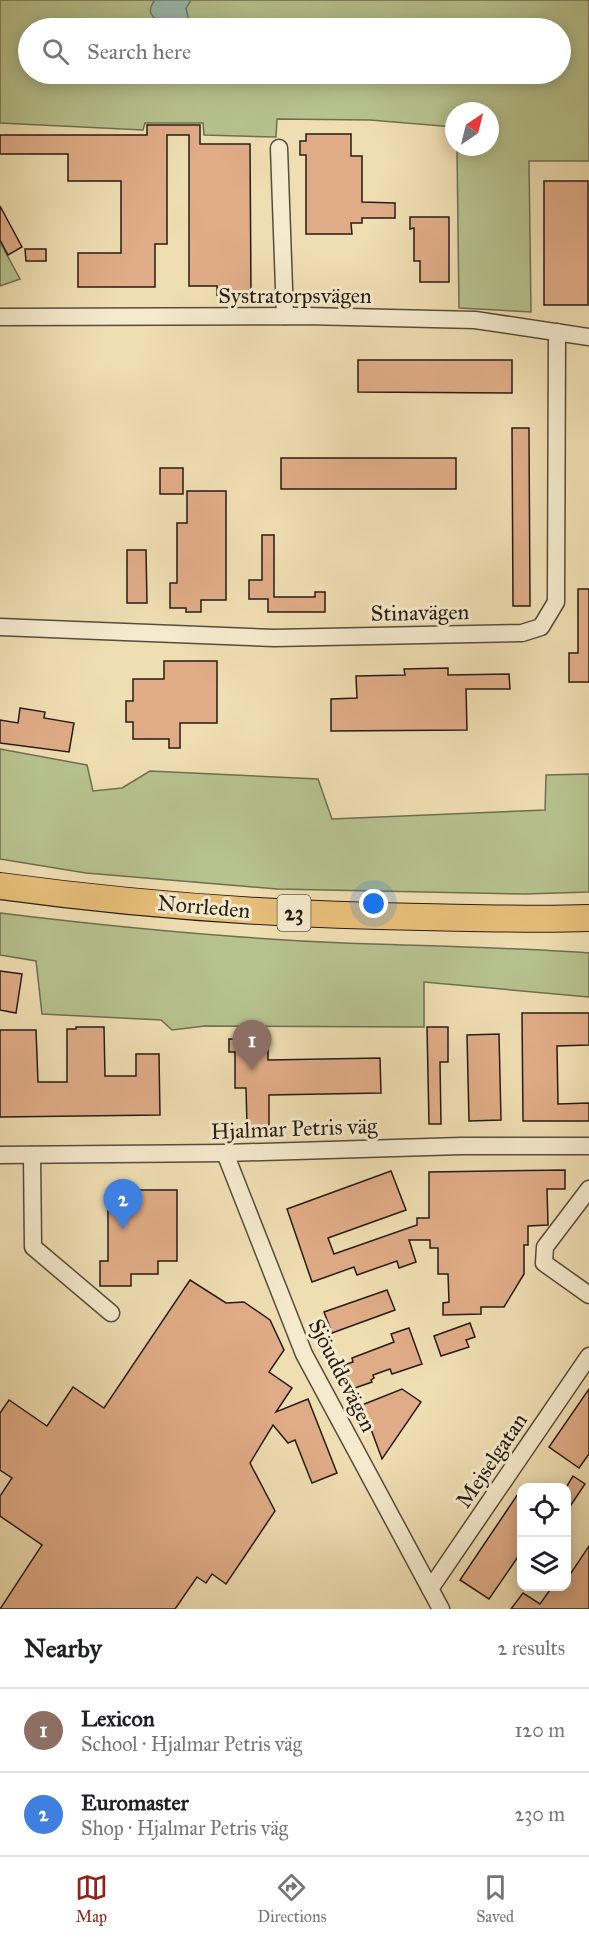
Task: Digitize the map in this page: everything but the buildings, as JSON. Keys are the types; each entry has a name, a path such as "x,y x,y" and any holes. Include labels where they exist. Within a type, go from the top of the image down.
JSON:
{"highway":[{"name":"Norrleden","path":"0,886 156,903 264,911 587,928"},
{"name":"Norrleden","path":"0,898 156,915 335,926 446,931 587,928"}],"street":[{"path":"279,148 285,316"},
{"name":"Systratorpsvägen","path":"0,317 285,316 475,320 589,337"},
{"name":"Stinavägen","path":"0,627 274,638 522,633 541,627 556,602 557,332"},
{"name":"Hjalmar Petris väg","path":"0,1155 225,1153 462,1146 589,1146"},
{"name":"Sjöuddevägen","path":"225,1153 304,1354 439,1608"},
{"path":"32,1155 33,1247 111,1313"},
{"path":"589,1189 545,1247 544,1263 589,1295"},
{"name":"Mejselgatan","path":"430,1588 589,1356"}],"green space":[{"path":"0,0 589,0 589,161 529,161 531,312 459,308 457,156 499,156 499,102 445,102 445,126 370,120 277,119 276,137 204,135 203,123 145,123 143,130 0,123"},
{"path":"0,242 20,279 0,286"},
{"path":"0,749 87,765 93,791 122,788 150,771 318,779 332,819 545,810 546,775 589,774 589,892 525,894 277,889 86,873 0,859"},
{"path":"0,913 258,938 589,953 589,997 424,982 424,1027 205,1026 172,1030 161,1020 42,1014 36,961 0,955"}],"shaded area":[{"path":"155,0 191,0 186,8 188,18 154,18 150,9"}],"place":[{"name":"Lexicon","path":"252,1070"},
{"name":"Euromaster","path":"123,1229"}]}
